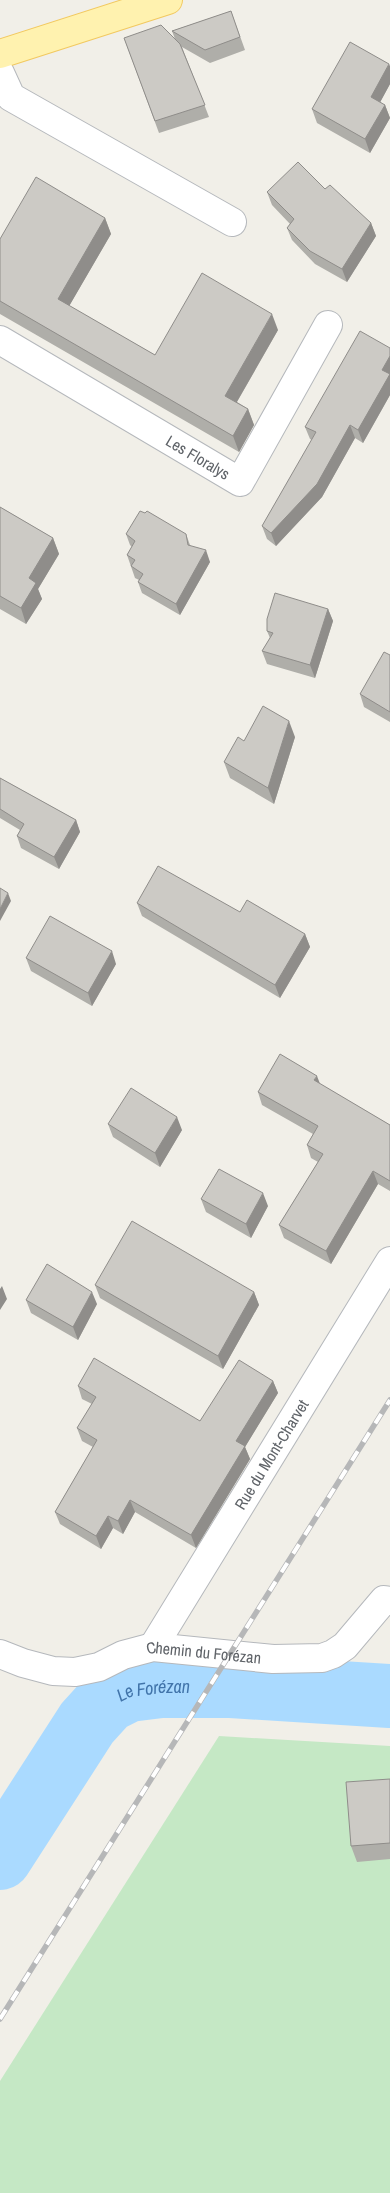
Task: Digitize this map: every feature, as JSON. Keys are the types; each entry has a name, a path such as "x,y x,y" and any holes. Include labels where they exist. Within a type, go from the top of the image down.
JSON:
{"main road":[{"path":"0,54 168,0"}],"street":[{"path":"0,73 11,97 232,222"},
{"name":"Les Floralys","path":"0,340 240,482 328,325"},
{"name":"Rue du Mont-Charvet","path":"153,1647 390,1261"},
{"name":"Chemin du Forézan","path":"0,1654 23,1663 53,1671 75,1672 99,1667 123,1655 153,1647 273,1659 322,1658 333,1654 345,1646 384,1600 390,1601"}],"green space":[{"path":"219,1736 390,1746 390,2193 0,2193 0,2081"}],"building":[{"path":"231,11 240,37 205,50 172,31"},
{"path":"161,25 180,44 205,105 155,121 124,38"},
{"path":"350,42 389,64 371,97 385,105 365,139 312,109"},
{"path":"298,162 325,189 330,185 371,223 342,269 310,251 287,228 294,219 267,192"},
{"path":"36,177 105,218 58,299 155,355 202,273 272,314 225,396 248,409 233,436 0,301 0,239"},
{"path":"360,331 390,348 390,356 382,370 390,374 358,430 350,425 317,484 271,533 262,526 316,432 305,427"},
{"path":"0,507 53,538 29,578 36,583 21,608 0,596"},
{"path":"140,511 145,513 147,511 186,534 188,545 206,550 176,604 138,582 143,574 131,566 135,560 127,555 135,541 126,534"},
{"path":"275,593 328,609 310,665 262,651 273,633 267,631 267,619"},
{"path":"384,652 390,655 390,712 360,694"},
{"path":"263,706 289,721 268,788 224,762 238,737 244,741"},
{"path":"0,778 76,820 54,857 17,836 24,824 0,809"},
{"path":"158,866 240,912 247,900 305,934 275,985 137,903"},
{"path":"0,888 8,893 0,909"},
{"path":"50,916 112,951 88,993 26,958"},
{"path":"280,1054 317,1076 314,1080 390,1125 390,1181 373,1171 326,1251 279,1225 323,1154 307,1145 318,1126 258,1092"},
{"path":"131,1088 177,1117 155,1153 108,1124"},
{"path":"219,1169 263,1193 246,1224 201,1199"},
{"path":"132,1221 254,1292 218,1356 95,1285"},
{"path":"47,1264 92,1292 73,1327 26,1300"},
{"path":"94,1358 200,1421 239,1360 273,1381 236,1441 245,1446 191,1535 130,1500 118,1521 108,1516 96,1536 55,1512 97,1440 77,1428 96,1397 78,1386"},
{"path":"390,1779 390,1843 351,1846 346,1782"}],"waterway":[{"name":"Le Forézan","path":"0,1858 87,1723 107,1701 129,1690 161,1686 231,1686 390,1696"}],"railway":[{"path":"0,2019 390,1400"}]}
